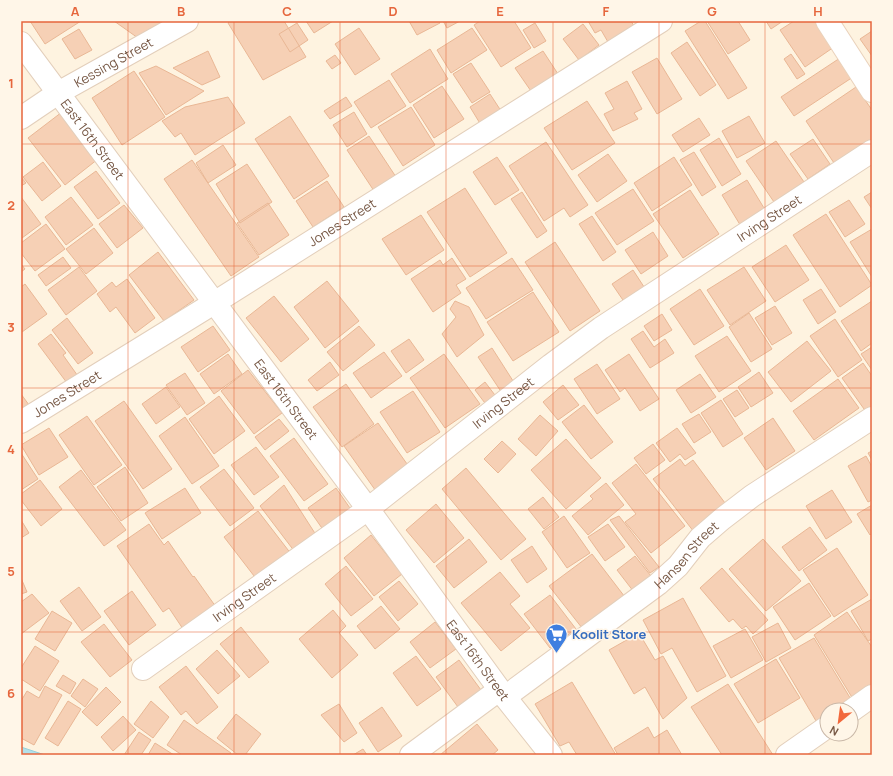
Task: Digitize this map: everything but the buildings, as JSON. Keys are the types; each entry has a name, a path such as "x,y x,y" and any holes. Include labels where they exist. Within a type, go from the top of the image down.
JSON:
{"street":[{"name":"Kessing Street","path":"21,118 58,93 187,21"},
{"name":"Jones Street","path":"21,422 214,303 662,21"},
{"path":"827,21 872,91"},
{"name":"East 16th Street","path":"21,43 368,509 502,693 551,755"},
{"name":"Irving Street","path":"143,668 368,509 551,365 601,328 872,151"},
{"name":"Hansen Street","path":"411,755 658,584 678,566 700,538 752,496 872,418"},
{"path":"859,705 872,696"},
{"path":"787,755 819,733"}],"water":[{"path":"21,747 45,755 21,755"}],"place":[{"name":"Koolit Store","path":"556,654"}]}
